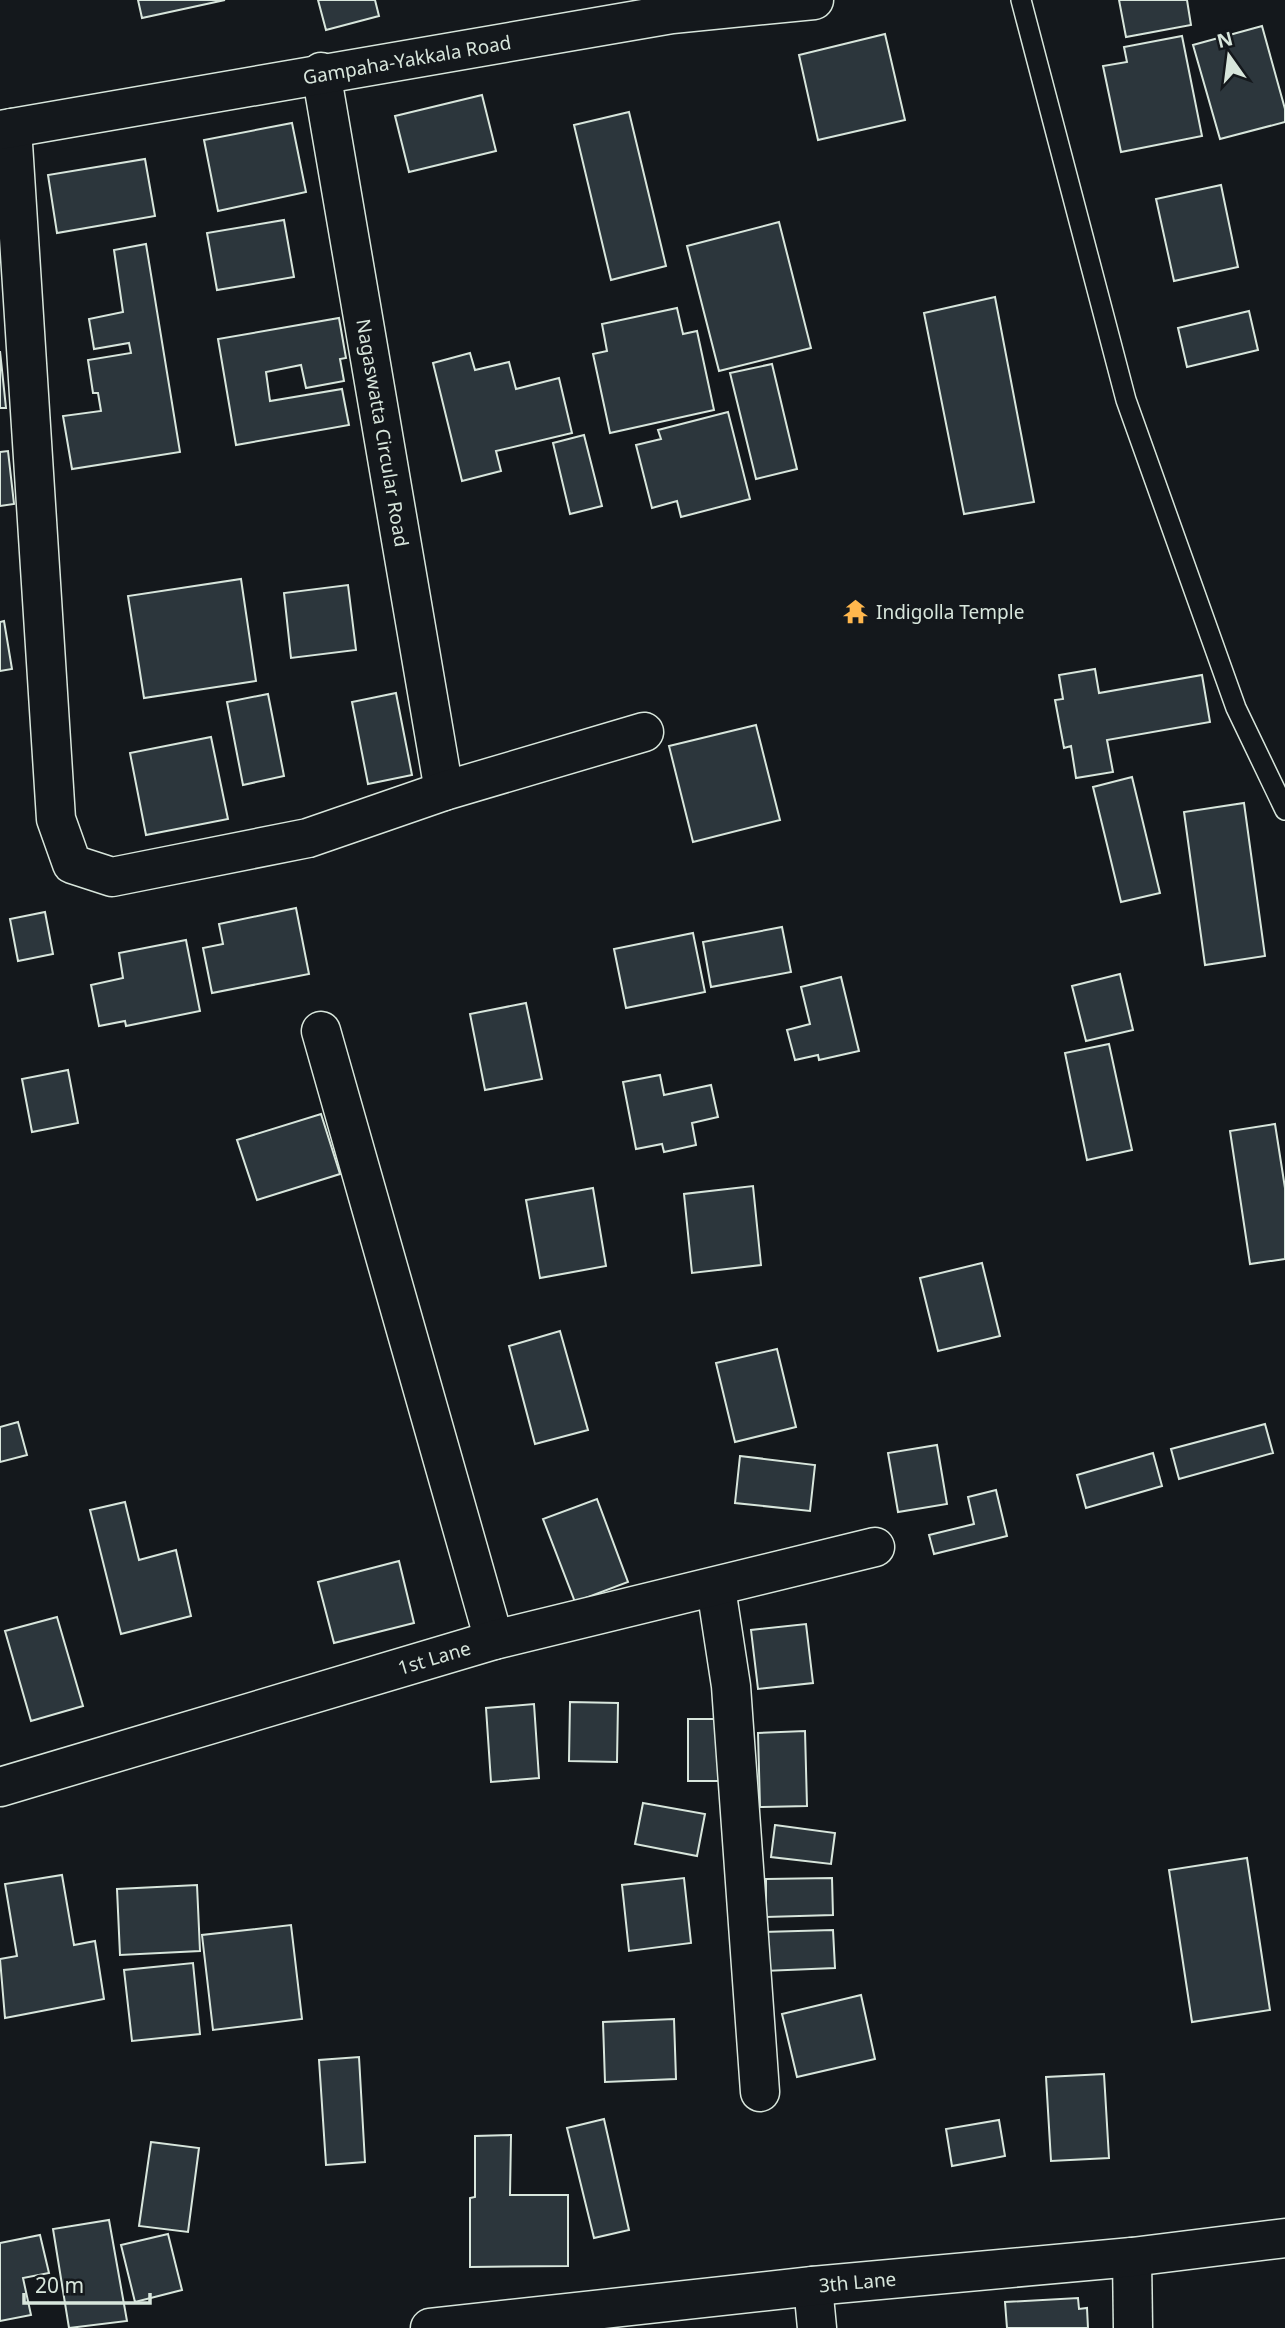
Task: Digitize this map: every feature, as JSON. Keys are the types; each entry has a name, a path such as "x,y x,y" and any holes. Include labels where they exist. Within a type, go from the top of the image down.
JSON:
{"main road":[{"name":"Gampaha-Yakkala Road","path":"6,129 321,72 672,14 798,1"},
{"name":"Nagaswatta Circular Road","path":"321,72 444,791"},
{"path":"6,129 56,819 72,864 112,877 308,838 444,791 644,732"},
{"path":"321,1031 494,1640"},
{"name":"1st Lane","path":"0,1787 494,1640 716,1588 875,1547"},
{"path":"716,1588 731,1686 760,2092"},
{"name":"3th Lane","path":"445,2327 813,2286 1132,2257 1285,2238"},
{"path":"1132,2257 1133,2328"},
{"path":"813,2286 817,2328"}],"lane":[{"path":"1021,0 1126,400 1236,708 1285,810"}],"building":[{"path":"138,0 225,0 142,18"},
{"path":"318,0 375,0 379,16 326,30"},
{"path":"1119,0 1187,0 1191,25 1126,37"},
{"path":"1262,26 1285,109 1285,122 1220,139 1193,45"},
{"path":"885,34 905,120 818,140 799,55"},
{"path":"1182,36 1202,136 1121,152 1103,66 1127,62 1124,47"},
{"path":"482,95 496,151 409,172 395,116"},
{"path":"629,112 666,266 611,280 574,125"},
{"path":"292,123 306,192 218,211 204,140"},
{"path":"145,159 155,216 57,233 48,175"},
{"path":"1221,185 1238,267 1174,281 1156,199"},
{"path":"284,220 294,277 217,290 207,233"},
{"path":"779,222 811,348 719,371 687,246"},
{"path":"146,244 180,452 72,469 63,416 101,411 98,393 93,393 88,360 131,353 129,343 94,349 89,319 123,312 114,250"},
{"path":"995,297 1034,502 964,514 924,313"},
{"path":"677,308 683,334 697,331 714,410 610,433 593,354 607,351 602,324"},
{"path":"1249,311 1258,350 1187,367 1178,328"},
{"path":"339,318 346,358 340,359 344,381 306,388 301,365 266,372 270,401 342,389 349,425 236,445 218,339"},
{"path":"0,351 6,408 0,408"},
{"path":"470,353 475,370 509,362 516,389 559,378 572,433 496,451 501,471 462,481 433,363"},
{"path":"772,364 797,469 756,479 730,373"},
{"path":"728,412 750,499 681,517 677,501 652,508 636,445 661,439 658,430"},
{"path":"584,435 602,506 570,514 553,443"},
{"path":"8,451 14,504 0,506 0,452"},
{"path":"241,579 256,681 144,698 128,596"},
{"path":"348,585 356,650 291,658 284,593"},
{"path":"4,621 12,669 0,671 0,622"},
{"path":"1095,669 1099,693 1202,675 1210,722 1107,740 1113,772 1076,778 1071,746 1064,748 1055,700 1063,699 1059,675"},
{"path":"396,693 412,775 368,784 352,702"},
{"path":"268,694 284,776 243,785 227,702"},
{"path":"756,725 780,820 693,842 669,746"},
{"path":"211,737 228,819 146,835 130,753"},
{"path":"1132,777 1160,893 1121,902 1093,787"},
{"path":"1244,803 1265,956 1205,965 1184,812"},
{"path":"296,908 309,974 212,993 203,948 223,944 219,924"},
{"path":"45,912 53,954 18,961 10,919"},
{"path":"782,927 791,972 711,987 703,942"},
{"path":"693,933 705,992 626,1008 614,949"},
{"path":"186,940 200,1011 126,1026 125,1021 99,1026 91,985 123,978 119,953"},
{"path":"1120,974 1133,1030 1086,1041 1072,986"},
{"path":"841,977 859,1051 819,1060 818,1055 795,1060 787,1030 810,1024 801,987"},
{"path":"526,1003 542,1079 485,1090 470,1014"},
{"path":"1109,1044 1132,1150 1087,1160 1065,1053"},
{"path":"68,1070 78,1123 32,1132 22,1079"},
{"path":"660,1075 664,1095 711,1085 718,1117 692,1123 696,1145 664,1152 662,1144 636,1149 623,1082"},
{"path":"321,1114 340,1174 257,1200 237,1140"},
{"path":"1275,1124 1285,1188 1285,1259 1250,1264 1230,1131"},
{"path":"753,1186 761,1265 692,1273 684,1194"},
{"path":"593,1188 606,1266 540,1278 526,1200"},
{"path":"982,1263 1000,1336 938,1351 920,1278"},
{"path":"560,1331 588,1430 535,1444 509,1346"},
{"path":"777,1349 796,1427 735,1442 716,1363"},
{"path":"18,1422 27,1455 0,1462 0,1427"},
{"path":"1265,1424 1273,1453 1179,1479 1171,1449"},
{"path":"937,1445 947,1504 898,1512 888,1453"},
{"path":"1153,1453 1162,1486 1086,1508 1077,1475"},
{"path":"740,1456 815,1465 810,1511 735,1503"},
{"path":"996,1490 1007,1536 934,1554 929,1535 974,1524 968,1497"},
{"path":"597,1499 628,1582 575,1602 543,1519"},
{"path":"125,1502 139,1560 176,1550 191,1616 121,1634 90,1510"},
{"path":"399,1561 414,1623 334,1643 318,1582"},
{"path":"57,1617 83,1706 31,1721 5,1631"},
{"path":"806,1624 813,1683 758,1689 751,1630"},
{"path":"570,1702 618,1703 617,1762 569,1761"},
{"path":"534,1704 539,1778 491,1782 486,1708"},
{"path":"688,1719 719,1719 719,1781 688,1781"},
{"path":"805,1731 807,1806 760,1807 758,1733"},
{"path":"643,1803 705,1814 697,1856 635,1844"},
{"path":"775,1825 835,1833 831,1864 771,1857"},
{"path":"1247,1858 1270,2010 1192,2022 1169,1870"},
{"path":"62,1875 74,1945 95,1941 104,1999 5,2018 0,1959 17,1956 5,1884"},
{"path":"684,1878 691,1943 629,1951 622,1885"},
{"path":"832,1878 833,1915 766,1917 766,1879"},
{"path":"197,1885 200,1951 120,1955 117,1889"},
{"path":"291,1925 302,2019 213,2030 202,1935"},
{"path":"833,1930 835,1968 764,1971 763,1932"},
{"path":"193,1963 200,2034 132,2041 124,1970"},
{"path":"861,1995 875,2059 797,2077 782,2014"},
{"path":"674,2019 676,2079 605,2082 603,2022"},
{"path":"359,2057 365,2162 326,2165 319,2060"},
{"path":"1104,2074 1109,2158 1051,2161 1046,2077"},
{"path":"604,2119 629,2230 594,2238 567,2128"},
{"path":"999,2120 1005,2156 952,2166 946,2129"},
{"path":"511,2135 510,2195 568,2195 568,2266 470,2267 470,2198 475,2197 475,2136"},
{"path":"151,2142 199,2148 188,2232 139,2226"},
{"path":"109,2220 127,2321 69,2328 53,2229"},
{"path":"168,2234 182,2290 135,2302 121,2245"},
{"path":"40,2235 49,2273 23,2278 31,2315 0,2321 0,2243"},
{"path":"1078,2298 1079,2309 1087,2308 1088,2328 1007,2328 1005,2302"}],"place":[{"name":"Indigolla Temple","path":"856,612"}]}
